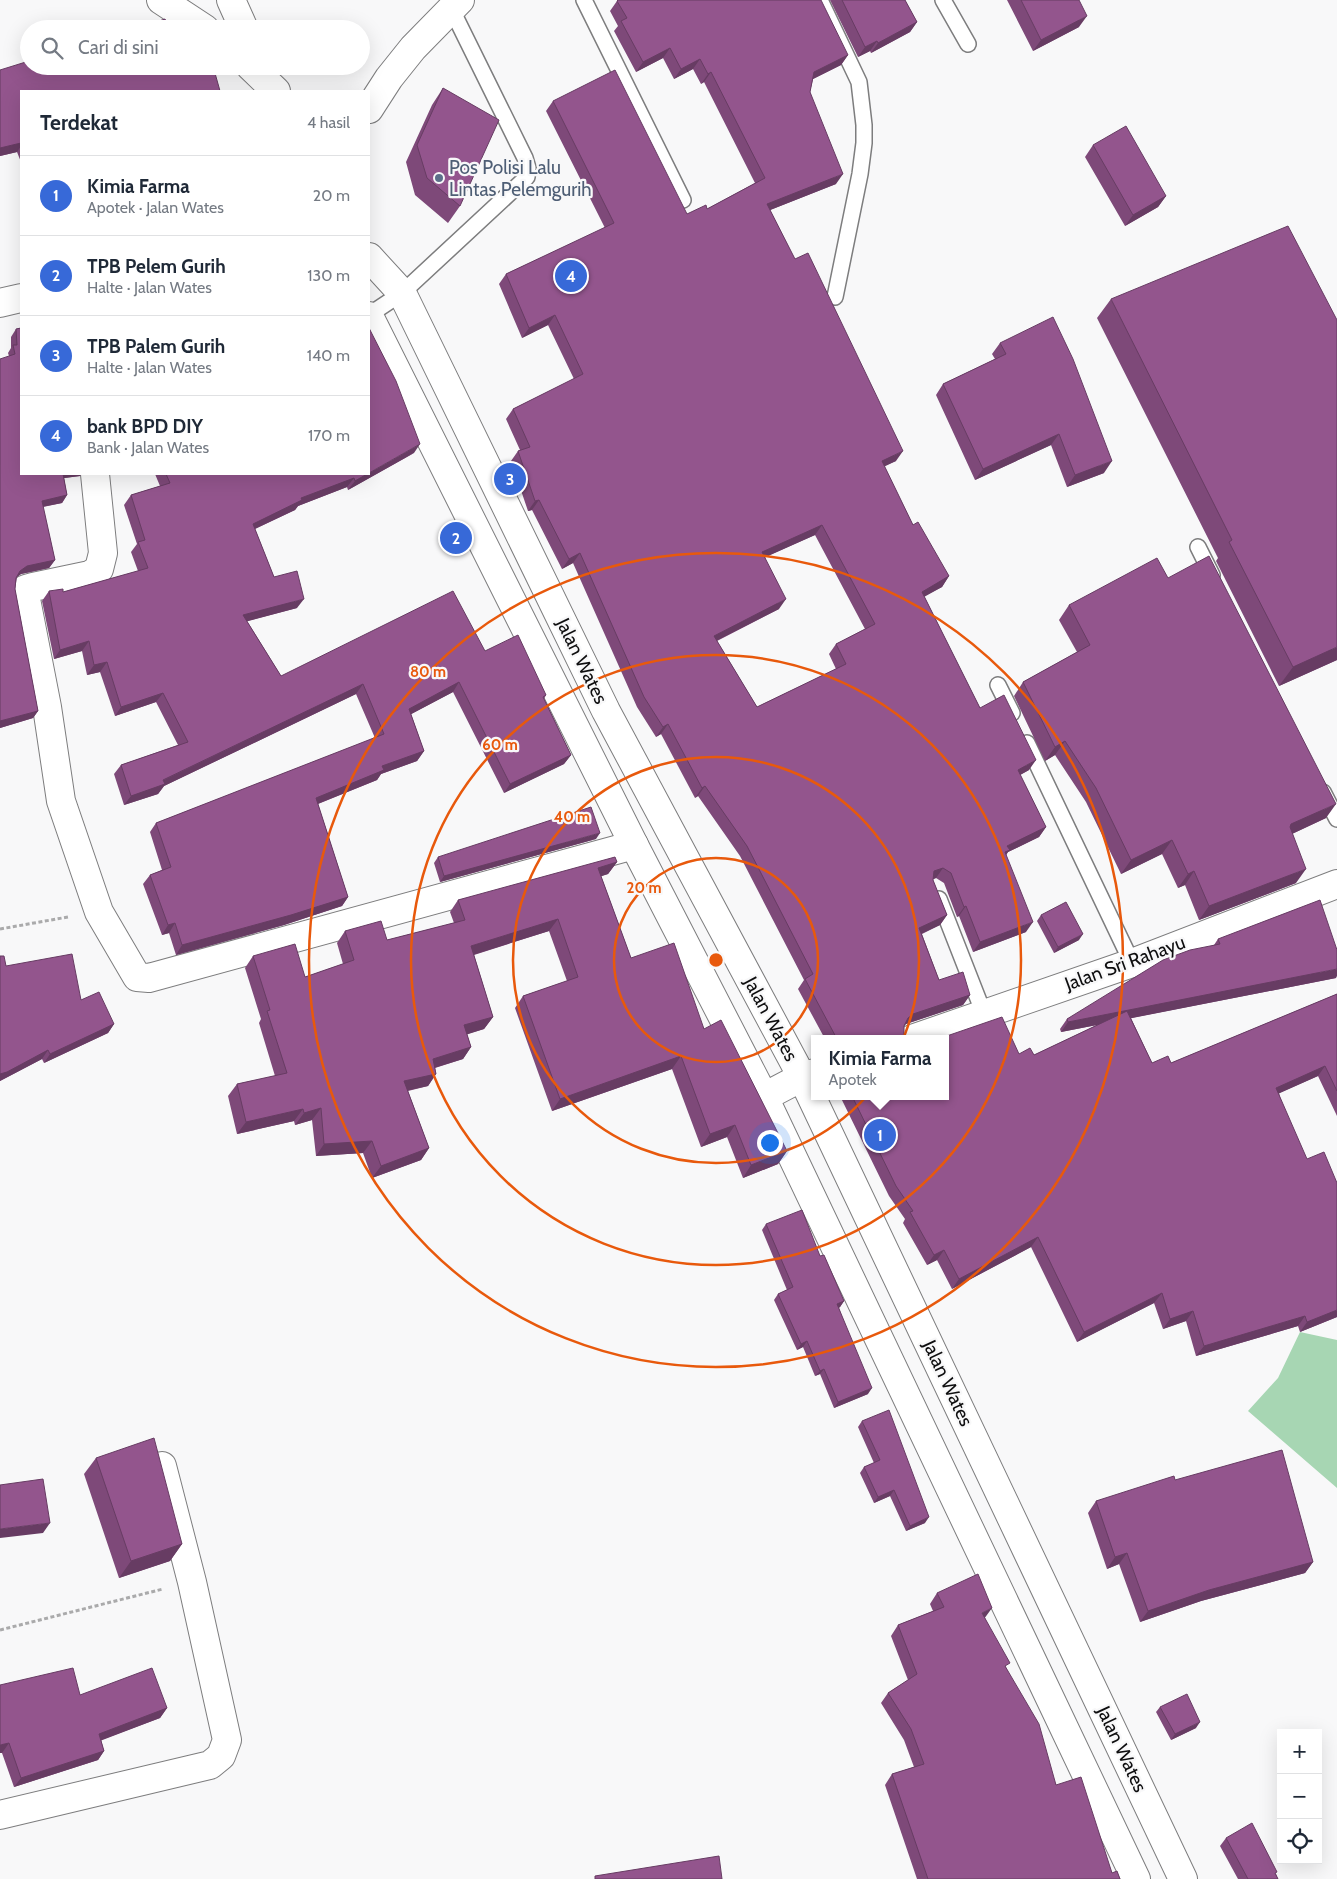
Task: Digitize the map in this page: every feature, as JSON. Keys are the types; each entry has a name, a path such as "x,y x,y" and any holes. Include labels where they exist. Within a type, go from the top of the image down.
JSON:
{"main road":[{"path":"161,0 191,20"},
{"path":"231,0 240,20"},
{"path":"370,107 389,78 413,48 456,5"},
{"path":"260,75 276,90"},
{"path":"269,75 276,90"},
{"name":"Jalan Wates","path":"370,258 402,293 606,710 809,1075"},
{"path":"0,303 20,298"},
{"name":"Jalan Wates","path":"370,318 634,845 764,1097 1136,1879"},
{"path":"95,475 103,553 99,569 90,575 26,589 25,594 61,801 99,912 134,975 149,978 634,845"},
{"name":"Jalan Sri Rahayu","path":"924,1035 1132,962 1337,884"},
{"path":"764,1097 809,1075"},
{"name":"Jalan Wates","path":"821,1100 1184,1879"},
{"path":"0,1815 210,1765 221,1756 228,1740 192,1582 162,1466"}],"lane":[{"path":"584,0 684,200"},
{"path":"820,0 859,82 864,125 860,174 835,297"},
{"path":"943,0 968,44"},
{"path":"370,315 402,293 527,178 528,168 525,158 456,5"},
{"path":"1198,547 1220,591"},
{"path":"998,684 1132,962"},
{"path":"1314,775 1337,819"},
{"path":"935,887 984,1014"}],"path":[{"path":"0,929 99,912"},
{"path":"0,1630 192,1582"}],"green space":[{"path":"1300,1332 1337,1340 1337,1488 1248,1411 1278,1378"}],"building":[{"path":"618,0 821,0 848,55 814,72 810,92 843,174 767,204 795,259 808,253 903,451 882,461 913,525 918,522 949,576 922,592 980,708 1004,695 1036,760 1018,770 1046,827 1007,846 1010,850 1005,852 1033,922 980,942 951,873 943,868 934,871 933,880 947,915 919,928 939,980 963,972 970,995 913,1014 908,1018 904,1026 905,1035 835,1035 805,979 813,974 747,846 705,786 702,788 668,724 663,727 644,697 580,553 569,559 539,500 535,501 518,451 530,447 513,409 583,374 555,315 529,328 506,274 614,223 553,101 615,70 687,214 706,205 707,209 765,178 711,72 708,74 700,59 681,69 670,48 643,62 621,21 627,18","holes":["822,525 875,624 836,644 846,664 757,707 714,636 786,599 762,552"]},
{"path":"842,0 905,0 917,22 878,43 877,41 865,47"},
{"path":"1021,0 1079,0 1087,16 1041,40"},
{"path":"20,64 20,75 216,75 220,90 20,90 20,143 0,148 0,70"},
{"name":"Pos Polisi Lalu Lintas Pelemgurih","path":"443,88 499,120 460,206 427,178 417,145"},
{"path":"1126,126 1166,196 1133,215 1093,145"},
{"path":"1288,226 1337,320 1337,647 1293,667 1229,542 1232,540 1111,299"},
{"path":"1053,317 1073,359 1112,461 1075,475 1059,434 983,469 943,384 1006,354 1000,343"},
{"path":"20,328 20,475 63,475 67,495 42,501 55,560 27,566 20,571 16,578 15,589 38,711 0,721 0,359 15,354 13,345 17,345 16,329"},
{"path":"370,330 396,381 420,444 370,472"},
{"path":"166,475 365,475 355,481 354,478 301,498 302,500 253,524 274,577 297,571 304,599 243,615 281,676 453,591 485,651 518,635 546,695 543,697 571,755 510,784 459,682 409,709 424,751 382,766 384,770 316,798 348,897 182,945 175,923 168,925 150,875 171,867 156,823 384,734 363,684 163,780 165,784 131,796 121,765 188,742 163,693 121,707 107,662 94,665 89,641 60,650 49,591 63,589 63,592 148,568 138,542 145,540 131,495 170,483"},
{"path":"1209,556 1336,804 1291,824 1290,827 1306,869 1209,906 1194,871 1188,874 1172,840 1131,860 1096,788 1065,741 1055,747 1023,682 1090,645 1069,605 1157,558 1168,578"},
{"path":"591,807 600,833 444,876 438,857"},
{"path":"615,857 617,862 598,868 631,958 674,943 704,1029 721,1020 787,1151 751,1165 735,1125 710,1134 681,1056 560,1099 523,996 578,977 558,919 471,946 493,1017 464,1025 471,1047 433,1059 436,1074 404,1081 429,1148 381,1166 372,1141 324,1144 321,1108 304,1113 303,1109 246,1122 237,1084 287,1073 267,1011 270,1010 253,956 295,944 305,977 354,960 345,931 381,921 387,940 465,920 458,900"},
{"path":"1320,900 1337,950 1337,969 1068,1022 1067,1019 1163,960 1190,950 1220,944 1218,939"},
{"path":"1066,902 1083,934 1058,947 1041,915"},
{"path":"72,954 81,1000 99,992 114,1024 50,1054 48,1050 0,1074 0,956 4,956 6,966"},
{"path":"1337,994 1337,1091 1325,1066 1276,1088 1307,1159 1324,1152 1337,1183 1337,1310 1307,1322 1305,1316 1204,1346 1193,1311 1170,1319 1162,1293 1084,1332 1038,1237 959,1279 944,1250 934,1255 910,1212 913,1211 896,1186 854,1100 949,1100 949,1035 1002,1017 1019,1054 1030,1048 1034,1055 1127,1011 1152,1063 1168,1056 1171,1063"},
{"path":"802,1210 820,1256 824,1255 844,1301 837,1304 872,1388 838,1402 824,1369 820,1371 807,1341 801,1344 778,1294 793,1287 766,1224"},
{"path":"889,1410 929,1517 910,1526 894,1490 878,1497 864,1467 880,1460 862,1421"},
{"path":"154,1438 182,1544 131,1561 96,1458"},
{"path":"1282,1450 1313,1562 1209,1590 1148,1611 1127,1553 1115,1557 1096,1501 1174,1476 1175,1480"},
{"path":"43,1479 50,1523 0,1529 0,1485"},
{"path":"978,1574 992,1608 982,1613 1010,1663 1005,1666 1039,1724 1056,1785 1081,1777 1112,1873 1117,1871 1120,1879 928,1879 892,1774 924,1764 911,1729 888,1693 917,1674 898,1625 944,1607 937,1593"},
{"path":"73,1668 80,1695 152,1668 167,1708 99,1734 104,1751 21,1778 9,1743 0,1745 0,1685"},
{"path":"1187,1694 1200,1722 1175,1734 1160,1707"},
{"path":"1252,1823 1277,1872 1275,1873 1278,1879 1248,1879 1226,1838"},
{"path":"719,1856 722,1879 595,1879 595,1876"}],"place":[{"name":"Pos Polisi Lalu Lintas Pelemgurih","path":"439,178"},
{"name":"bank BPD DIY","path":"571,276"},
{"name":"TPB Palem Gurih","path":"510,479"},
{"name":"TPB Pelem Gurih","path":"456,538"},
{"name":"Kimia Farma","path":"880,1135"}]}
